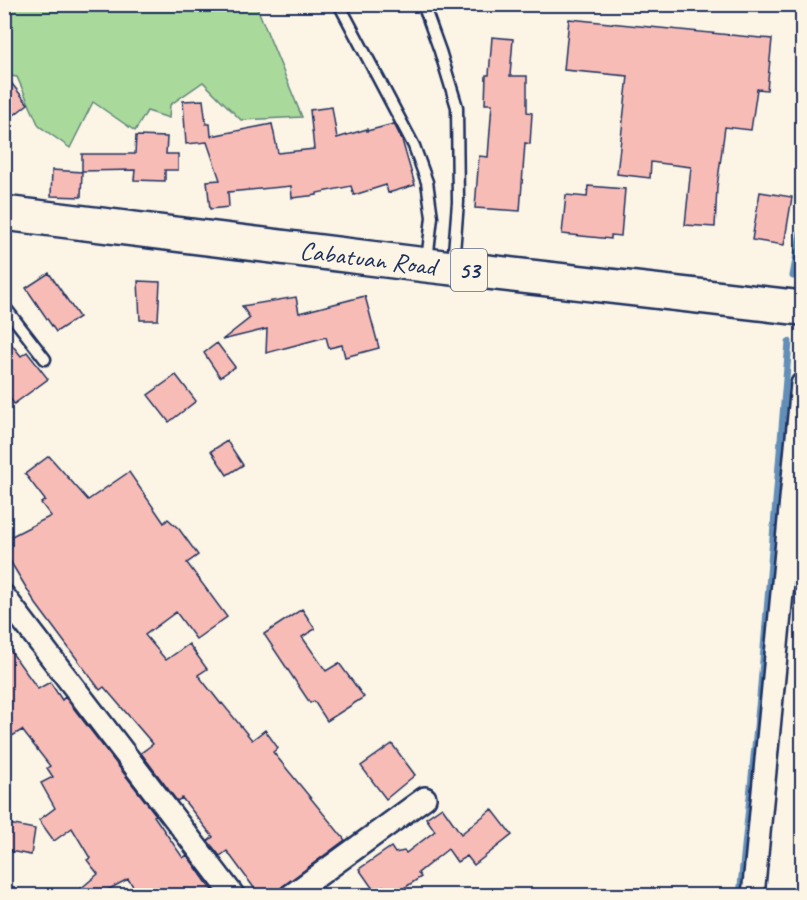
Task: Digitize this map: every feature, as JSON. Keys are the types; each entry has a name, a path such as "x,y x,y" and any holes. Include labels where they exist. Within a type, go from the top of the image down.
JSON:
{"highway":[{"name":"Cabatuan Road","path":"4,213 440,267 802,308"}],"street":[{"path":"753,896 802,384"},
{"path":"4,596 234,896"},
{"path":"290,896 425,798"}],"lane":[{"path":"339,4 414,147 427,182 440,267"},
{"path":"423,4 440,51 456,107 458,202 440,267"},
{"path":"4,306 45,359"}],"green space":[{"path":"5,5 256,5 302,117 241,120 203,82 170,105 169,118 147,111 135,131 93,102 70,148 39,126 17,77 5,75"}],"building":[{"path":"569,19 772,39 767,90 757,89 751,130 725,127 717,187 715,227 685,225 691,167 651,162 650,178 617,174 628,76 564,70"},
{"path":"492,37 513,39 510,76 527,76 527,112 532,113 530,144 525,143 520,211 475,208 479,156 488,157 492,104 485,104 486,75 489,75"},
{"path":"4,74 28,104 4,123"},
{"path":"203,100 206,124 210,124 211,136 272,124 278,153 314,149 310,110 332,107 337,138 394,124 402,140 415,185 388,193 386,185 354,195 351,186 317,193 317,195 292,198 291,186 228,192 229,207 210,209 207,181 220,180 207,142 186,144 183,101"},
{"path":"136,136 167,137 166,154 178,154 178,170 165,170 165,181 134,180 135,170 82,171 82,154 135,154"},
{"path":"52,170 82,172 81,197 51,196"},
{"path":"588,186 625,189 621,236 611,235 611,239 562,234 566,195 587,197"},
{"path":"760,192 792,197 784,245 752,240"},
{"path":"49,273 79,317 56,332 26,288"},
{"path":"138,281 160,282 158,320 140,320"},
{"path":"365,296 379,348 345,357 342,345 329,348 326,337 266,353 267,329 222,340 250,318 242,306 296,297 299,313"},
{"path":"4,335 21,356 27,352 48,379 14,404 4,390"},
{"path":"217,343 235,367 220,377 204,353"},
{"path":"176,375 196,401 169,422 148,395"},
{"path":"227,441 243,465 227,475 211,451"},
{"path":"49,456 88,500 129,472 164,523 168,519 179,529 198,555 187,563 227,617 196,639 176,612 145,635 166,660 189,644 207,669 198,675 221,704 252,740 265,730 278,748 273,752 345,840 273,896 260,896 227,851 220,856 208,841 213,837 182,798 177,801 141,753 153,744 104,687 100,690 36,604 4,551 4,540 51,516 41,503 45,500 25,474"},
{"path":"302,609 315,629 302,637 326,671 339,663 364,697 327,721 314,701 310,703 264,634"},
{"path":"4,642 38,689 50,682 62,700 65,697 156,815 154,816 183,858 187,855 216,896 140,896 128,879 96,896 72,896 98,874 87,860 90,858 72,828 54,841 39,820 55,808 41,783 53,777 47,768 50,766 22,730 4,741"},
{"path":"392,744 415,775 386,799 361,766"},
{"path":"442,807 461,834 492,809 512,835 474,865 467,856 457,862 448,849 418,873 421,877 392,896 383,886 375,892 359,869 391,847 395,853 404,851 406,853 435,831 426,818"},
{"path":"4,823 35,829 31,855 4,850"}],"waterway":[{"path":"793,276 802,227"},
{"path":"740,896 760,697 789,342"}]}
